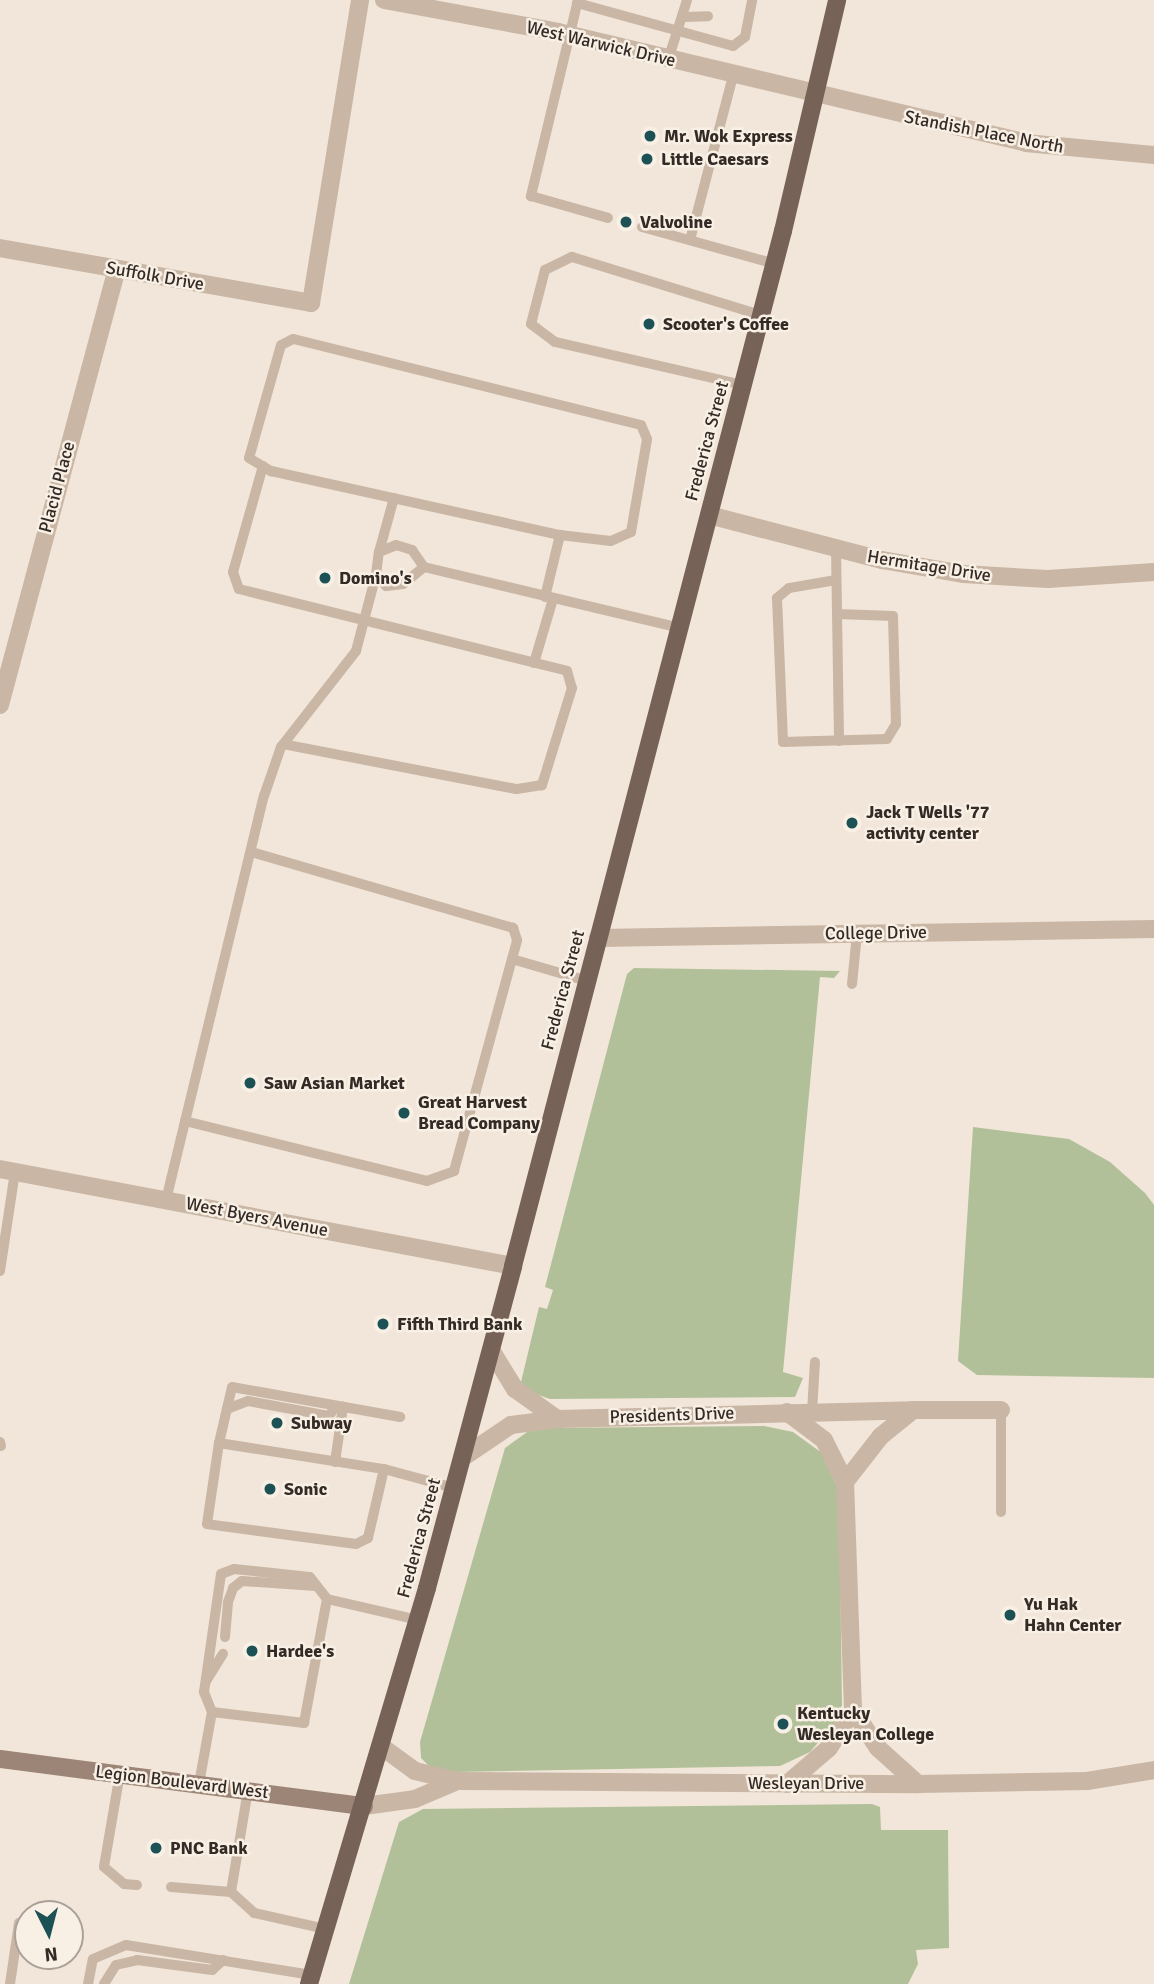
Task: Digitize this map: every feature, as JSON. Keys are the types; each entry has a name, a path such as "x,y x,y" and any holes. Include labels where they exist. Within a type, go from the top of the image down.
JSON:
{"main road":[{"name":"Frederica Street","path":"311,1979 382,1747 491,1350 775,264 837,0"}],"street":[{"name":"Suffolk Drive","path":"0,248 311,303 360,0"},
{"name":"West Warwick Drive","path":"384,0 570,35 816,97"},
{"name":"Standish Place North","path":"816,97 1026,144 1154,155"},
{"name":"Placid Place","path":"0,705 117,269"},
{"name":"Hermitage Drive","path":"709,515 882,560 1006,578 1154,572"},
{"name":"College Drive","path":"598,938 1154,929"},
{"name":"West Byers Avenue","path":"7,1170 513,1266"},
{"path":"491,1350 515,1389 557,1419"},
{"path":"845,1482 881,1436 913,1410"},
{"name":"Presidents Drive","path":"462,1458 510,1425 557,1419 787,1412 1002,1410"},
{"path":"787,1412 824,1440 845,1482 853,1710 878,1748 918,1784"},
{"path":"787,1784 829,1748 853,1710"},
{"name":"Wesleyan Drive","path":"382,1747 415,1771 457,1781 918,1784 1087,1781 1154,1770"},
{"name":"Legion Boulevard West","path":"0,1759 364,1806"},
{"name":"Wesleyan Drive","path":"364,1806 415,1799 457,1781"}],"lane":[{"path":"668,60 684,17 687,0"},
{"path":"608,218 531,196 577,2 677,33 733,46 745,37 752,0"},
{"path":"735,15 748,14"},
{"path":"684,17 708,16"},
{"path":"690,240 733,76"},
{"path":"642,227 775,264"},
{"path":"743,385 555,342 531,324 545,270 572,257 761,315"},
{"path":"293,339 641,425 647,439 631,532 611,541 560,535 263,466 250,458 281,345 293,339"},
{"path":"263,466 233,572 239,589 567,671 572,688 542,785 516,789 284,744"},
{"path":"166,1200 251,852 284,744 356,651 394,498"},
{"path":"534,663 560,535"},
{"path":"379,552 396,545 412,550 424,567 680,628"},
{"path":"836,548 839,741"},
{"path":"376,575 386,586 403,584 424,567"},
{"path":"836,580 789,588 777,598 783,742 887,739 896,724 893,616 837,614"},
{"path":"185,1121 427,1181 454,1171 517,940 513,928 251,852"},
{"path":"852,984 857,934"},
{"path":"512,959 587,981"},
{"path":"0,1271 7,1170"},
{"path":"811,1412 815,1362"},
{"path":"384,1469 368,1538 356,1544 207,1524 219,1443 232,1387 400,1417"},
{"path":"227,1409 248,1401 328,1416 340,1406"},
{"path":"335,1462 340,1406"},
{"path":"1001,1512 1002,1410"},
{"path":"219,1443 384,1469 454,1488"},
{"path":"199,1784 212,1712 204,1692 205,1682 222,1574 234,1569 310,1577 327,1599 418,1620"},
{"path":"225,1637 228,1602 233,1588 242,1581 316,1587"},
{"path":"212,1712 304,1723 327,1599"},
{"path":"205,1682 223,1654"},
{"path":"120,1773 104,1867 124,1884 137,1885"},
{"path":"230,1892 248,1790"},
{"path":"171,1887 230,1892 254,1913 326,1929"},
{"path":"88,1984 93,1959 126,1945 311,1979"},
{"path":"10,1984 14,1957"},
{"path":"104,1984 116,1965 137,1960 212,1970 223,1961"}],"green space":[{"path":"634,968 840,971 834,978 820,977 783,1372 803,1378 795,1397 550,1399 527,1391 521,1382 539,1307 547,1309 553,1290 545,1287 627,974"},
{"path":"973,1127 1069,1139 1110,1162 1145,1193 1154,1205 1154,1378 977,1375 958,1361"},
{"path":"764,1426 793,1432 822,1453 839,1491 842,1705 834,1724 810,1752 780,1766 455,1772 429,1766 421,1758 420,1742 505,1448 530,1430 546,1428"},
{"path":"872,1804 880,1807 881,1830 948,1830 949,1948 916,1950 918,1964 908,1984 349,1984 399,1822 423,1809"}],"place":[{"name":"Mr. Wok Express","path":"650,136"},
{"name":"Little Caesars","path":"647,159"},
{"name":"Valvoline","path":"626,222"},
{"name":"Scooter's Coffee","path":"649,324"},
{"name":"Domino's","path":"325,578"},
{"name":"Jack T Wells '77 activity center","path":"852,823"},
{"name":"Saw Asian Market","path":"250,1083"},
{"name":"Great Harvest Bread Company","path":"404,1113"},
{"name":"Fifth Third Bank","path":"383,1324"},
{"name":"Subway","path":"277,1423"},
{"name":"Sonic","path":"270,1489"},
{"name":"Yu Hak Hahn Center","path":"1010,1615"},
{"name":"Hardee's","path":"252,1651"},
{"name":"Kentucky Wesleyan College","path":"783,1724"},
{"name":"PNC Bank","path":"156,1848"}]}
